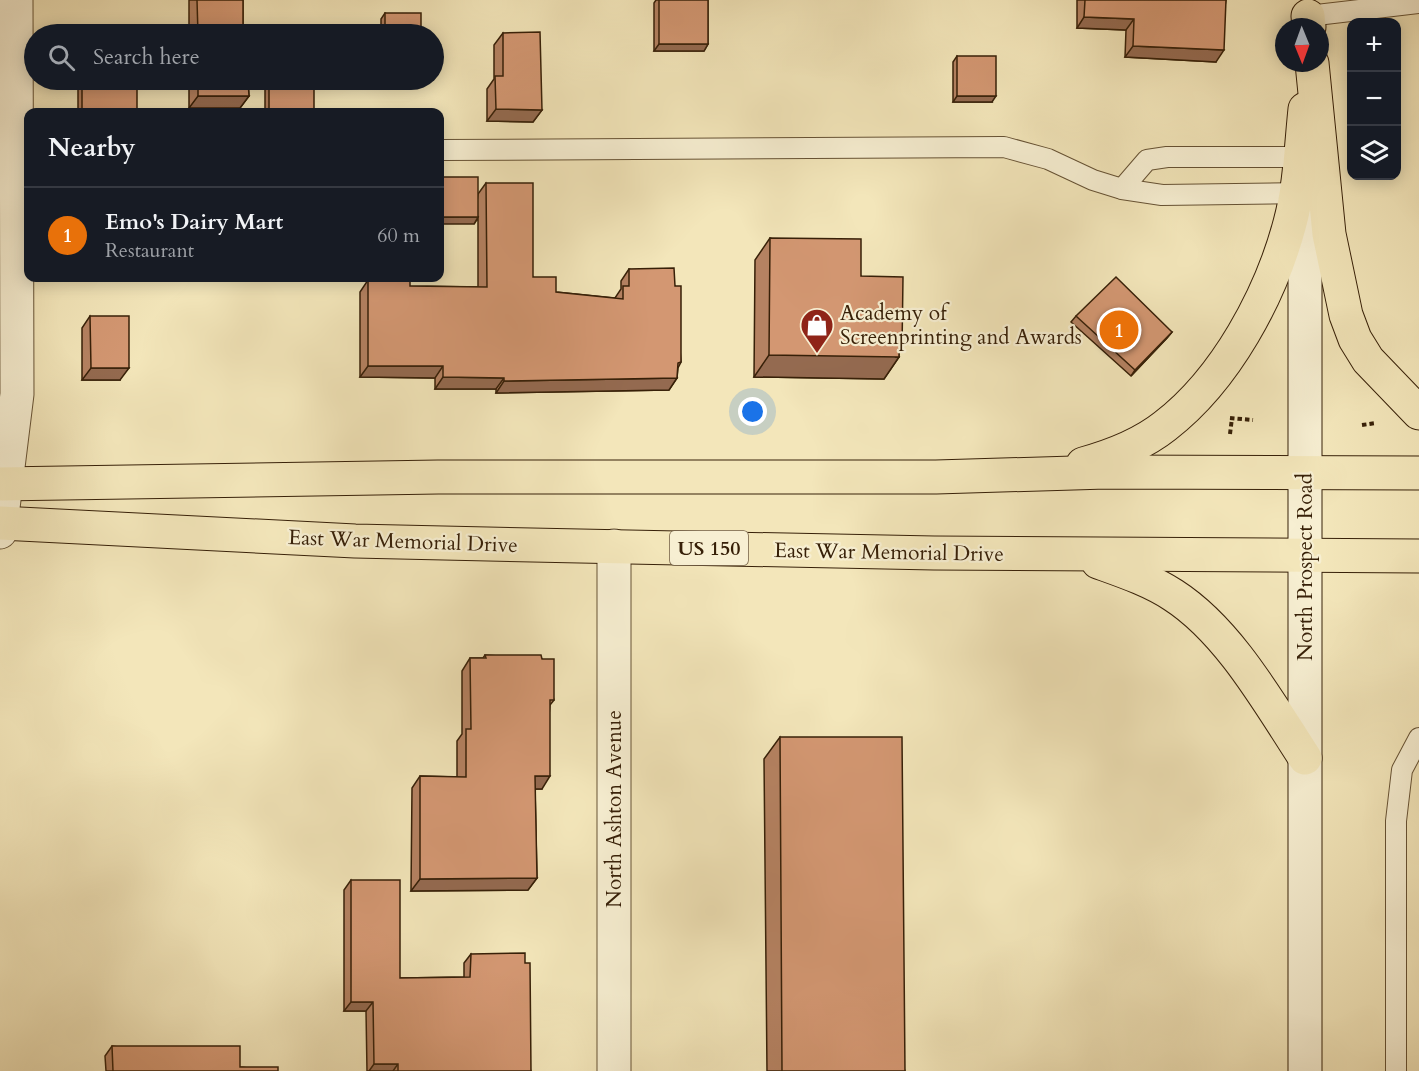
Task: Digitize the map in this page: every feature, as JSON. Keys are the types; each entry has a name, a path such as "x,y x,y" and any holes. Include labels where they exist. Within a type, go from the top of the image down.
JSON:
{"highway":[{"path":"1313,72 1329,234 1346,315 1355,339 1368,360 1419,413"},
{"path":"981,476 1066,467 1103,459 1151,436 1172,421 1207,384 1247,328 1282,250 1300,193 1300,157 1305,109"},
{"path":"3,484 438,477 981,476 1106,472 1419,473"},
{"name":"East War Memorial Drive","path":"0,526 355,541 1076,554 1419,556"},
{"path":"1076,554 1131,573 1173,595 1211,627 1254,681 1305,758"}],"street":[{"path":"0,526 3,484 17,394 16,0"},
{"name":"North Prospect Road","path":"1305,1071 1306,473 1300,193 1306,72"},
{"name":"North Ashton Avenue","path":"614,546 614,1071"}],"lane":[{"path":"1308,18 1419,3"},
{"path":"444,150 1004,147 1048,159 1093,180 1122,189 1162,195 1300,193"},
{"path":"1122,189 1147,160 1167,157 1300,157"},
{"path":"1396,1071 1396,821 1401,770 1419,738"}],"path":[{"path":"1225,417 1253,420"},
{"path":"1229,441 1232,418"}],"building":[{"path":"197,0 243,0 243,24 198,24"},
{"path":"659,0 708,0 708,44 659,44"},
{"path":"1085,0 1226,0 1224,50 1133,46 1134,19 1084,17"},
{"path":"385,13 421,13 421,24 385,24"},
{"path":"540,32 542,110 496,109 495,76 503,76 503,33"},
{"path":"957,56 996,56 996,96 957,96"},
{"path":"82,90 137,90 137,108 82,108"},
{"path":"198,90 249,90 249,96 198,96"},
{"path":"269,90 314,90 314,108 269,108"},
{"path":"444,177 478,177 478,217 444,217"},
{"path":"486,183 533,183 533,277 556,277 556,292 623,299 623,286 629,286 629,269 674,268 675,286 681,286 681,362 678,363 677,378 504,381 504,378 443,377 443,366 368,366 368,282 410,282 410,286 487,287"},
{"path":"770,238 861,239 861,276 903,277 902,349 899,349 899,357 769,355"},
{"path":"1116,277 1172,332 1135,370 1076,316"},
{"path":"90,316 129,316 129,368 91,368"},
{"path":"485,655 541,655 542,659 554,659 554,700 550,700 550,776 535,776 537,878 420,879 420,776 466,777 466,729 471,729 470,658 486,658"},
{"path":"780,737 902,737 905,1071 782,1071"},
{"path":"351,880 400,880 400,978 470,977 471,954 525,953 525,963 530,963 531,1071 398,1071 398,1064 374,1064 373,1002 351,1002"},
{"path":"112,1046 240,1046 240,1067 278,1067 278,1071 113,1071"}],"place":[{"name":"Emo's Dairy Mart","path":"1119,330"},
{"name":"Academy of Screenprinting and Awards","path":"817,354"}]}
